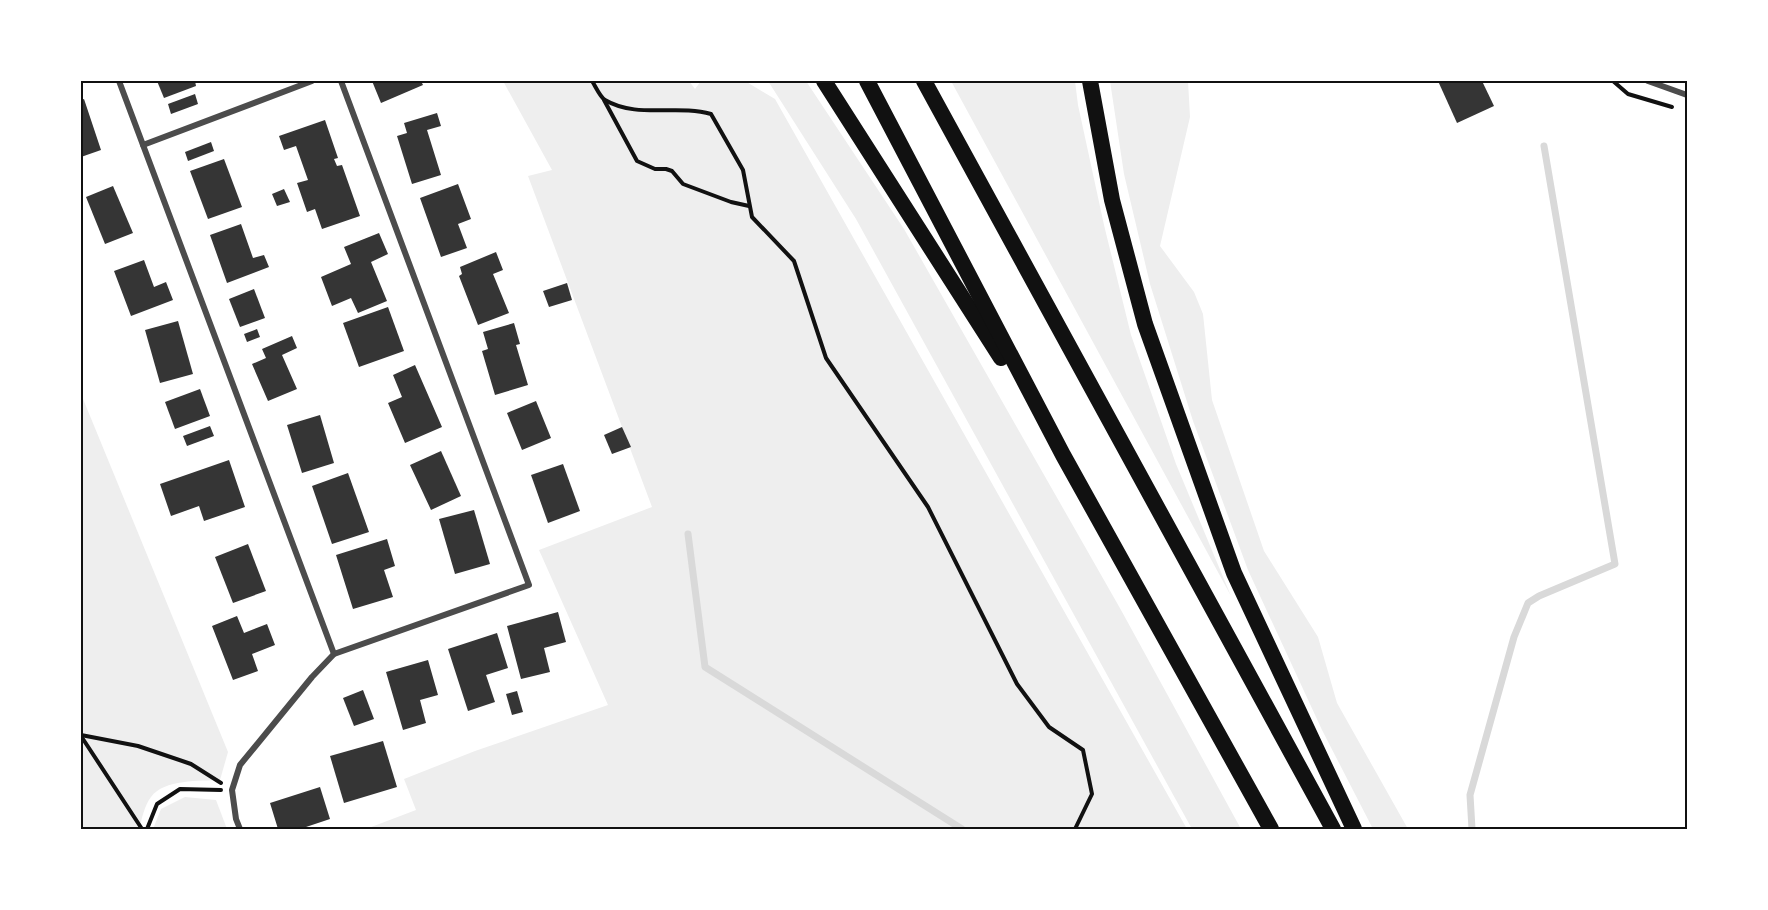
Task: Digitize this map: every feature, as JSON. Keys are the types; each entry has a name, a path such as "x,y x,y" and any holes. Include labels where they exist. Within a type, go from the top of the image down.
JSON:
{"highway":[{"path":"824,81 1063,455"},
{"path":"867,81 1063,455 1271,829"},
{"path":"924,81 1333,829"},
{"path":"1090,81 1112,200 1149,334 1234,573 1354,829"}],"street":[{"path":"119,81 334,654"},
{"path":"142,145 312,81"},
{"path":"240,829 236,819 232,790 240,765 312,677 334,654 529,585 341,81"},
{"path":"1648,81 1687,95"}],"path":[{"path":"592,81 637,161 655,169 672,171 683,184 731,202 750,206"},
{"path":"1613,81 1628,94 1677,108"},
{"path":"604,99 632,110 699,110 711,114 743,170 752,217 794,261 826,358 928,507 1017,684 1049,727 1083,750 1092,794 1075,829"},
{"path":"81,735 138,746 191,764 232,790"},
{"path":"81,735 142,829"},
{"path":"147,829 157,804 180,789 232,790"}],"shaded area":[{"path":"503,81 689,81 695,89 701,81 745,81 775,99 1187,829 366,829 416,810 404,779 475,751 608,705 539,550 652,507 528,176 552,170"},
{"path":"768,81 806,81 904,229 1121,610 1241,829 1192,829 856,219"},
{"path":"951,81 1075,81 1104,225 1131,335 1176,464 1231,596"},
{"path":"1110,81 1188,81 1190,117 1160,246 1194,292 1203,314 1212,400 1264,551 1318,637 1337,703 1408,829 1373,829 1322,730 1248,570 1193,421 1150,284 1124,174"},
{"path":"81,394 228,752 220,780 183,782 157,791 147,804 139,829 81,829"},
{"path":"185,797 216,800 227,829 153,829 161,809"}],"building":[{"path":"157,81 195,81 196,86 164,98"},
{"path":"372,81 421,81 423,85 381,103"},
{"path":"1438,81 1482,81 1494,106 1457,123"},
{"path":"195,94 198,104 171,114 168,104"},
{"path":"84,99 101,150 81,157 81,100"},
{"path":"437,113 441,126 427,130 441,175 412,184 397,136 407,133 404,123"},
{"path":"325,120 338,158 334,159 337,166 342,165 360,216 322,229 315,209 307,212 297,183 308,180 296,146 284,150 279,136"},
{"path":"211,142 214,151 188,161 185,152"},
{"path":"224,159 242,207 208,219 190,171"},
{"path":"458,184 471,219 458,224 467,248 441,257 420,198"},
{"path":"113,186 133,233 105,244 86,197"},
{"path":"284,189 290,202 277,206 272,194"},
{"path":"241,224 253,258 264,255 269,267 227,283 210,235"},
{"path":"379,233 388,254 371,262 387,301 358,313 351,298 332,306 321,277 351,264 344,247"},
{"path":"496,252 503,270 493,274 509,313 478,325 459,276 462,274 460,267"},
{"path":"144,260 154,287 166,282 173,300 131,316 114,271"},
{"path":"567,283 572,300 549,307 543,291"},
{"path":"254,289 265,318 240,327 229,299"},
{"path":"388,307 404,351 359,367 343,323"},
{"path":"178,321 193,374 160,383 145,330"},
{"path":"514,323 520,344 516,345 528,385 495,395 482,351 488,349 483,332"},
{"path":"257,329 260,337 247,342 244,334"},
{"path":"292,336 297,348 282,355 297,389 268,401 252,364 266,358 262,349"},
{"path":"415,365 442,427 405,443 388,403 402,397 393,375"},
{"path":"200,389 210,416 175,429 165,402"},
{"path":"536,401 551,438 522,450 507,413"},
{"path":"320,415 334,463 302,473 287,425"},
{"path":"210,426 214,436 187,446 183,436"},
{"path":"622,427 631,447 612,454 604,435"},
{"path":"441,451 461,496 431,510 410,465"},
{"path":"229,460 245,507 204,521 199,506 171,516 160,484"},
{"path":"563,464 580,511 548,523 531,475"},
{"path":"348,473 369,532 332,544 312,486"},
{"path":"474,510 490,564 455,574 439,519"},
{"path":"387,539 395,566 384,570 393,597 353,609 336,555"},
{"path":"248,544 266,591 233,603 215,557"},
{"path":"558,612 566,642 544,648 550,672 521,679 507,626"},
{"path":"237,616 244,633 267,624 275,645 252,654 258,671 233,680 212,626"},
{"path":"497,633 508,668 486,675 495,702 468,711 448,649"},
{"path":"428,660 438,695 420,700 426,723 403,730 386,672"},
{"path":"363,690 374,719 354,726 343,698"},
{"path":"517,691 523,712 512,715 506,694"},
{"path":"383,741 397,787 344,803 330,756"},
{"path":"320,787 330,819 306,827 306,829 278,829 270,803"}],"waterway":[{"path":"1472,829 1470,795 1514,637 1528,603 1539,596 1615,564 1544,146"},
{"path":"688,534 705,667 962,829"}]}
